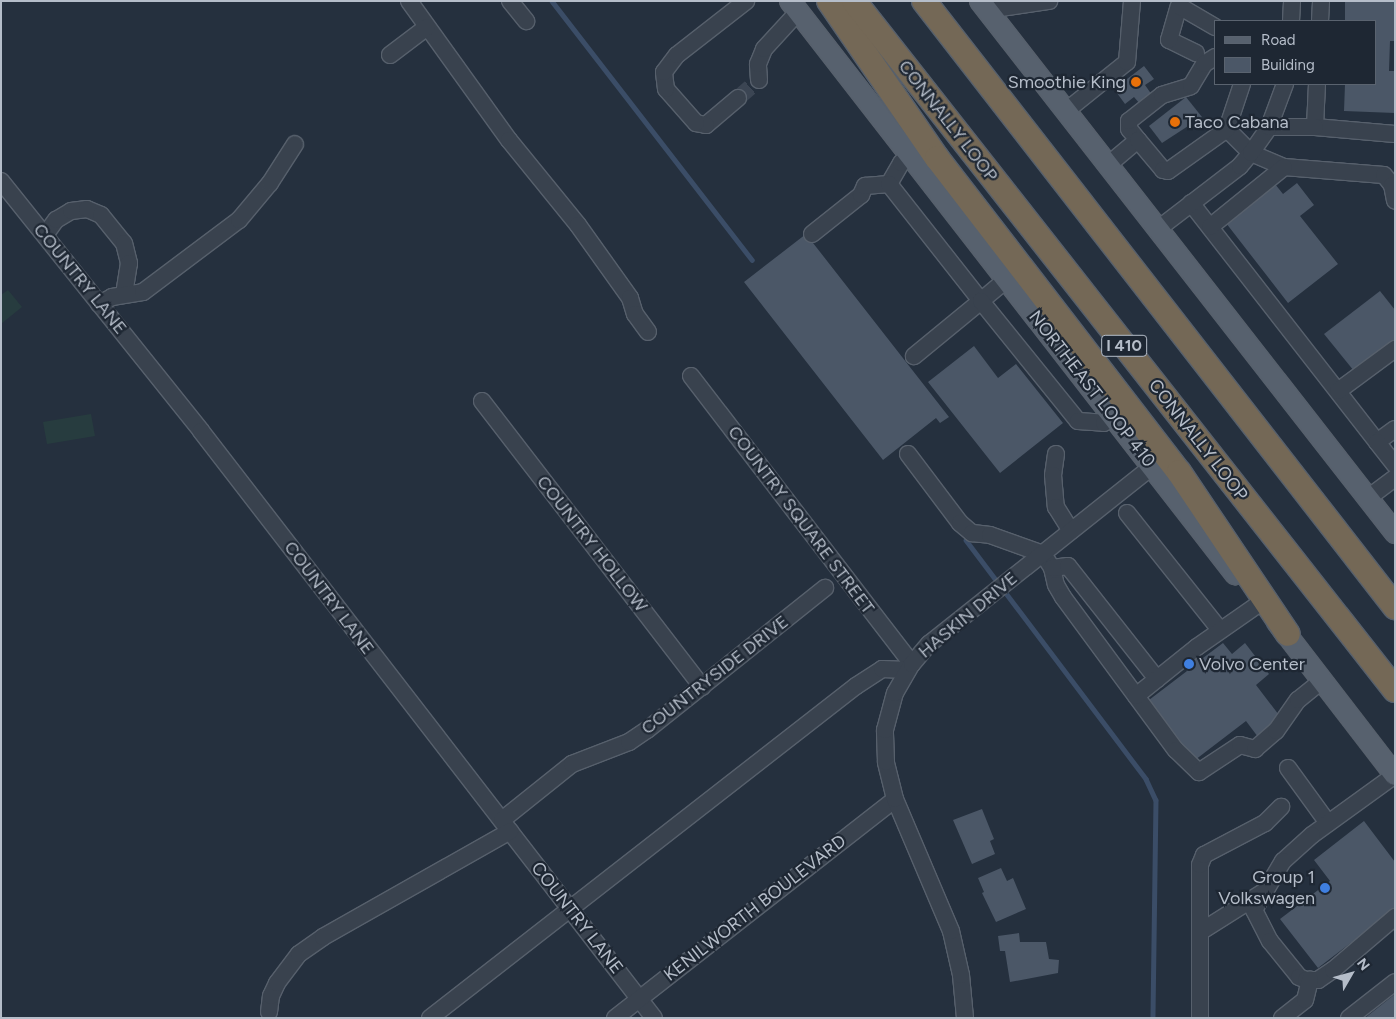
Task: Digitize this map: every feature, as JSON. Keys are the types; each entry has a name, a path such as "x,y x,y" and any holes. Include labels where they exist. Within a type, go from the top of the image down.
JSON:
{"highway":[{"path":"829,1 937,158 1179,472 1288,634"},
{"name":"CONNALLY LOOP","path":"854,1 1395,690"},
{"name":"I 410","path":"924,1 1395,607"}],"main road":[{"path":"984,6 1395,533"},
{"name":"NORTHEAST LOOP 410","path":"794,7 1260,603 1288,634 1395,775"}],"street":[{"path":"409,1 509,140 578,225 630,298 636,314 648,332"},
{"path":"510,1 526,21"},
{"path":"738,98 706,125 696,123 666,89 664,72 676,55 746,1"},
{"path":"984,6 1049,1"},
{"path":"1066,111 1127,62 1132,1"},
{"path":"1291,20 1292,1"},
{"path":"1320,20 1321,1"},
{"path":"1196,54 1169,40 1180,6 1214,25"},
{"path":"759,80 758,64 764,50 794,7"},
{"path":"390,55 427,26"},
{"path":"1214,58 1204,64 1192,86 1162,95 1129,121 1129,129 1163,170 1168,171 1227,129 1242,85"},
{"path":"1158,229 1240,166 1269,127 1285,85"},
{"path":"1315,127 1317,85"},
{"path":"1269,127 1315,127 1395,134"},
{"path":"1227,129 1251,153 1284,167 1384,175 1392,185 1395,201"},
{"path":"1108,164 1138,140"},
{"path":"100,304 124,294 143,292 239,220 270,183 295,144"},
{"path":"889,184 901,162 910,155"},
{"path":"1210,227 1284,167"},
{"name":"COUNTRY LANE","path":"1,181 100,304 654,1018"},
{"path":"812,234 861,195 865,186 889,184"},
{"path":"889,184 1078,421 1104,423 1113,416"},
{"path":"1191,203 1395,465"},
{"path":"44,235 56,220 71,212 87,209 101,215 124,243 128,263 124,294"},
{"path":"914,356 1007,279"},
{"path":"1338,390 1395,349"},
{"name":"COUNTRY SQUARE STREET","path":"691,376 910,667"},
{"name":"COUNTRY HOLLOW","path":"482,402 702,687"},
{"path":"1377,442 1395,429"},
{"path":"908,454 960,524 972,532 990,535 1042,554 1052,568 1056,585 1063,597 1176,750 1198,772 1240,745 1255,749 1276,731 1298,700 1323,680"},
{"path":"1056,454 1053,475 1056,507 1071,531"},
{"name":"HASKIN DRIVE","path":"965,1018 961,975 951,931 895,799 886,762 885,730 895,693 910,667 929,644 1153,466"},
{"path":"1368,498 1395,478"},
{"path":"1127,513 1220,630"},
{"path":"1052,568 1068,566 1157,678"},
{"name":"COUNTRYSIDE DRIVE","path":"269,1012 271,996 285,969 307,948 506,825 572,764 628,742 702,687 825,588"},
{"path":"1136,696 1220,630 1260,603"},
{"path":"430,1018 856,686 882,669 910,667"},
{"path":"1288,768 1328,823"},
{"path":"1395,775 1328,823 1283,861 1254,910 1270,941 1299,978 1310,980 1318,980 1333,970 1395,917"},
{"name":"KENILWORTH BOULEVARD","path":"615,1018 895,799"},
{"path":"1200,1018 1200,865 1204,855 1265,823 1280,807"},
{"path":"1200,932 1262,894"},
{"path":"1282,1018 1305,1000 1310,980"},
{"path":"1349,1018 1395,982"}],"green space":[{"path":"8,290 22,307 1,324 1,295"},
{"path":"91,414 95,436 47,444 43,422"}],"building":[{"path":"1345,1 1395,1 1395,41 1390,41 1389,71 1395,71 1395,113 1344,111 1345,85 1376,85 1376,20 1345,20"},
{"name":"Smoothie King","path":"1144,66 1154,79 1145,85 1152,95 1140,104 1134,97 1125,104 1114,89"},
{"name":"Taco Cabana","path":"1186,97 1202,117 1162,143 1149,126"},
{"path":"1297,183 1314,205 1300,216 1338,264 1288,303 1226,223 1275,184 1283,194"},
{"path":"806,234 949,417 940,423 936,418 883,460 744,282"},
{"path":"1380,291 1395,310 1395,339 1354,371 1324,334"},
{"path":"974,346 998,378 1016,364 1063,423 1000,473 928,382"},
{"path":"1223,643 1232,654 1245,643 1269,674 1256,685 1282,719 1258,737 1246,721 1195,760 1149,700 1187,671 1180,663 1193,653 1199,661"},
{"path":"982,809 994,839 990,841 995,854 972,864 953,820"},
{"path":"1364,821 1395,862 1395,909 1318,968 1280,919 1330,881 1314,860"},
{"path":"1001,868 1007,881 1013,878 1026,909 996,922 982,893 984,892 978,878"},
{"path":"1019,933 1020,942 1046,942 1049,959 1059,960 1058,973 1010,982 1005,951 1000,951 998,936"},
{"path":"1395,994 1395,1018 1365,1018"}],"waterway":[{"path":"552,1 752,260"},
{"path":"966,540 1146,779 1156,800 1153,1018"}],"tunnel":[{"path":"738,98 759,80"}],"place":[{"name":"Smoothie King","path":"1136,82"},
{"name":"Taco Cabana","path":"1175,122"},
{"name":"Volvo Center","path":"1189,664"},
{"name":"Group 1 Volkswagen","path":"1325,888"}]}
